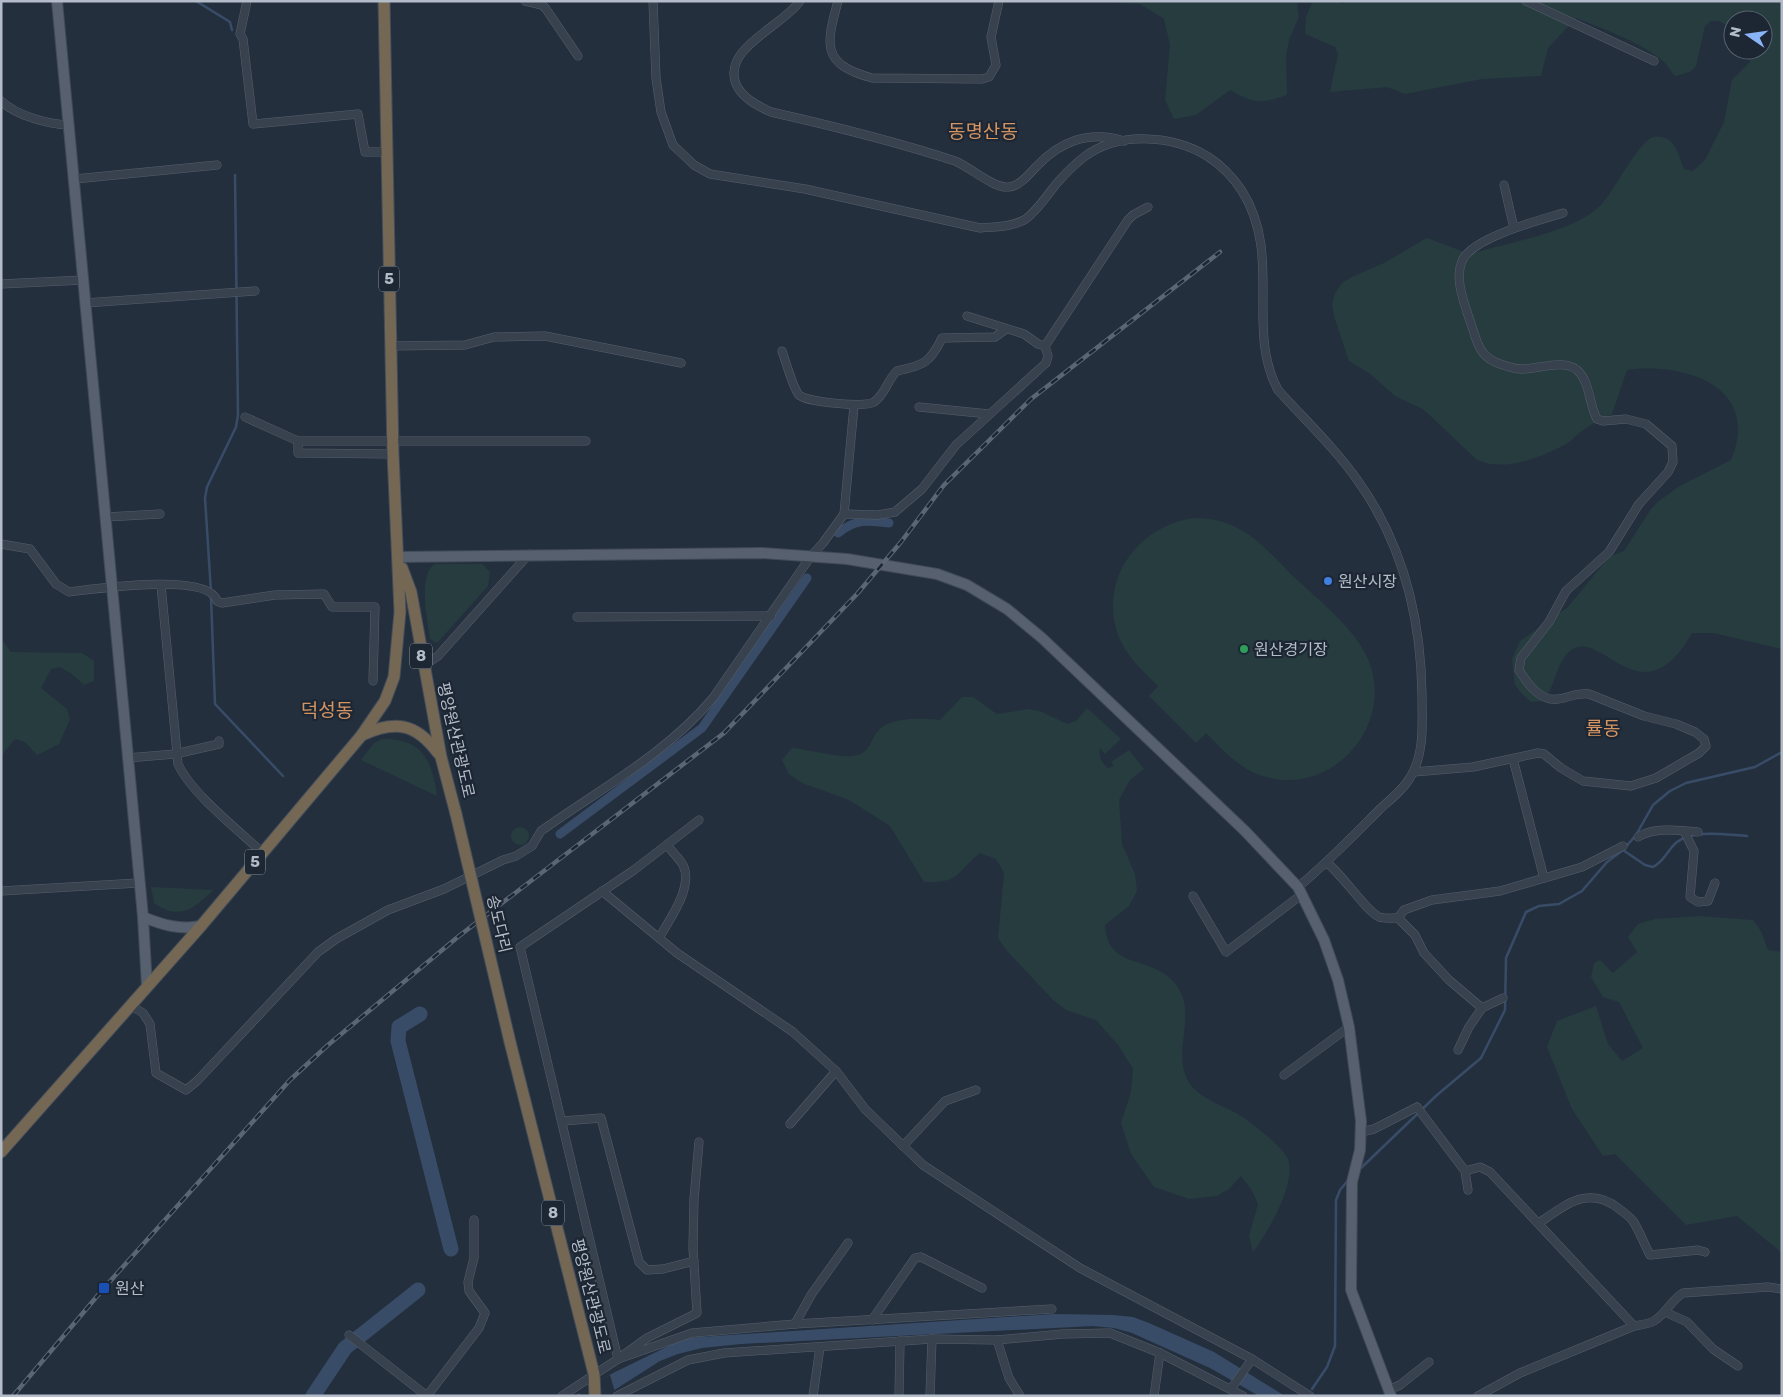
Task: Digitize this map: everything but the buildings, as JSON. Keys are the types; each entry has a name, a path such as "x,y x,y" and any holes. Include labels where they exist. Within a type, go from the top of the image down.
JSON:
{"highway":[{"name":"5","path":"384,1 390,346 398,557"},
{"name":"평양원산관광도로","path":"398,557 410,592 441,756 456,814"},
{"path":"361,736 385,701 394,677 400,612 398,557"},
{"name":"8","path":"361,736 382,726 397,725 427,738 441,756"},
{"name":"5","path":"1,1152 201,926 361,736"},
{"name":"송도다리","path":"456,814 510,1042"},
{"name":"평양원산관광도로","path":"510,1042 594,1385"}],"main road":[{"path":"57,1 106,517 147,986"},
{"path":"398,557 529,554 762,553 847,559 937,574 984,594 1007,609 1042,638 1238,825 1300,891 1324,940 1338,980 1349,1027 1361,1132 1360,1150 1352,1177 1351,1290 1389,1393"},
{"path":"142,917 166,926 186,929 201,926"}],"street":[{"path":"247,1 240,34 243,39 253,124 358,114 365,152 387,152"},
{"path":"525,1 542,5 546,9 578,56"},
{"path":"653,1 656,78 661,112 666,129 682,156 694,166 710,174 805,189 980,228 1003,227 1026,220 1058,182 1085,156 1101,148 1124,141 1159,140 1198,151 1223,168 1247,200 1256,220 1263,251 1265,347 1270,375 1278,390 1323,438 1369,497 1384,521 1414,606 1422,664 1422,735 1414,772 1400,790 1300,891 1226,952 1193,896"},
{"path":"800,1 786,16 738,55 734,77 738,88 756,106 771,112 907,145 963,164 1000,186 1010,187 1019,183 1053,150 1076,139 1106,136 1124,141"},
{"path":"838,1 829,38 829,49 840,64 858,74 872,78 982,79 989,77 996,65 991,37 999,1"},
{"path":"1526,1 1654,61"},
{"path":"1,101 19,113 52,124 68,124"},
{"path":"75,179 217,165"},
{"path":"1504,185 1514,228"},
{"path":"1045,346 1128,220 1148,207"},
{"path":"1414,772 1473,767 1538,753 1544,754 1561,768 1583,781 1631,786 1656,778 1699,753 1706,746 1704,739 1695,732 1676,724 1644,716 1589,694 1582,693 1557,700 1548,698 1532,688 1520,670 1521,658 1549,622 1566,591 1610,552 1645,495 1672,467 1674,456 1672,446 1667,440 1646,424 1626,419 1607,421 1597,419 1582,375 1573,368 1564,366 1521,370 1511,368 1493,361 1478,347 1463,300 1460,283 1460,268 1465,256 1473,249 1514,228 1563,213"},
{"path":"1,284 83,280"},
{"path":"86,303 255,290"},
{"path":"967,316 1024,334 1038,344 1045,346"},
{"path":"782,351 798,394 806,399 834,401 854,406 872,404 879,398 897,371 926,363 933,356 942,338 995,337 1006,329"},
{"path":"390,346 465,345 494,337 544,336 681,363"},
{"path":"844,514 878,515 895,512 922,489 956,444 1046,363 1048,356 1045,346"},
{"path":"130,1005 143,1013 150,1024 156,1073 186,1090 197,1081 318,952 336,939 388,910 444,889 516,856 532,846 541,830 655,754 699,714 771,616 811,556 823,544 844,514 854,406"},
{"path":"918,407 989,414"},
{"path":"244,417 298,441 393,448"},
{"path":"298,441 298,453 586,441"},
{"path":"106,517 160,514"},
{"path":"1,544 30,549 56,584 69,592 112,585 161,585 198,587 210,592 217,601 222,603 275,596 324,594 332,607 375,607 373,681"},
{"path":"423,666 438,656 529,554"},
{"path":"161,585 175,754 184,775 212,805 263,853"},
{"path":"577,617 771,616"},
{"path":"127,758 175,754 219,744 219,741"},
{"path":"1513,759 1544,878"},
{"path":"618,1359 520,947 668,846 699,820"},
{"path":"1638,836 1651,831 1687,835 1698,832"},
{"path":"1687,835 1694,857 1689,888 1690,897 1698,902 1708,902 1715,883"},
{"path":"659,938 679,901 684,887 685,872 682,864 668,846"},
{"path":"1398,918 1404,910 1432,900 1500,891 1582,867 1623,846"},
{"path":"1327,862 1340,873 1373,913 1382,918 1398,918 1415,935 1424,953 1449,980 1482,1008"},
{"path":"1,891 138,883"},
{"path":"602,891 659,938 793,1032 836,1071 865,1109 923,1165 992,1209 1060,1256 1310,1396"},
{"path":"1458,1050 1468,1027 1482,1008 1503,998"},
{"path":"1284,1075 1349,1027"},
{"path":"790,1124 836,1071"},
{"path":"903,1146 946,1101 976,1090"},
{"path":"1361,1132 1374,1129 1417,1107 1465,1171 1468,1190"},
{"path":"562,1121 601,1118 639,1262 647,1270 663,1269 694,1261"},
{"path":"562,1396 594,1385 618,1359 647,1338 697,1313 694,1261 694,1199 698,1142"},
{"path":"1465,1171 1480,1167 1490,1172 1634,1326"},
{"path":"1539,1223 1577,1200 1588,1197 1600,1197 1614,1204 1632,1220 1650,1255 1698,1250 1705,1252"},
{"path":"349,1335 427,1396 479,1328 485,1313 469,1290 468,1282 474,1258 474,1220"},
{"path":"795,1324 811,1296 848,1243"},
{"path":"872,1320 914,1258 921,1257 982,1288"},
{"path":"1478,1396 1520,1373 1634,1326 1653,1322 1665,1312 1672,1300 1683,1293 1768,1287 1782,1289"},
{"path":"618,1359 692,1333 795,1324 1052,1309"},
{"path":"1665,1312 1687,1322 1713,1350 1738,1366"},
{"path":"617,1396 688,1360 724,1353 932,1339 996,1340 1063,1334 1110,1334 1160,1353 1232,1387 1243,1396"},
{"path":"930,1396 932,1339"},
{"path":"996,1340 1009,1378 1020,1396"},
{"path":"899,1396 900,1341"},
{"path":"811,1395 820,1347"},
{"path":"1154,1396 1160,1353"},
{"path":"1232,1387 1250,1361"},
{"path":"1389,1393 1429,1362"}],"green space":[{"path":"1094,1 1297,1 1299,17 1289,40 1286,56 1287,95 1258,101 1246,98 1230,90 1196,115 1174,119 1165,100 1170,45 1164,19 1140,4"},
{"path":"1313,1 1337,1 1343,4 1347,1 1782,1 1782,649 1713,633 1692,633 1673,659 1656,670 1639,671 1624,666 1595,650 1582,646 1570,651 1565,656 1551,689 1543,701 1531,702 1515,685 1512,659 1520,641 1568,607 1609,557 1624,551 1651,509 1659,501 1678,487 1731,460 1738,435 1736,414 1727,397 1712,384 1693,375 1672,370 1627,370 1612,414 1585,428 1567,444 1544,455 1520,462 1497,465 1486,463 1476,459 1423,409 1395,396 1369,373 1349,361 1332,305 1335,293 1342,283 1384,263 1427,238 1467,253 1527,239 1576,222 1601,205 1641,147 1654,137 1661,137 1671,142 1675,146 1684,169 1693,171 1705,160 1724,122 1732,80 1750,60 1773,60 1773,10 1723,10 1723,23 1711,21 1705,26 1696,66 1690,72 1675,76 1663,61 1642,47 1621,36 1576,18 1548,48 1541,76 1482,79 1405,94 1387,87 1330,92 1338,54 1335,47 1305,34 1306,17"},
{"name":"원산경기장","path":"1194,518 1210,519 1225,523 1237,528 1260,543 1345,625 1362,647 1368,659 1374,684 1373,708 1365,731 1352,750 1334,766 1312,776 1288,780 1254,773 1239,764 1206,733 1196,743 1149,696 1158,686 1129,654 1121,642 1114,621 1113,600 1117,580 1126,562 1138,546 1154,533 1173,523"},
{"path":"435,564 482,564 490,572 488,586 437,643 430,639 425,598 426,577"},
{"path":"1,638 11,652 82,653 94,661 94,681 84,685 72,674 60,667 51,669 41,688 67,709 70,719 59,744 37,755 25,742 15,739 1,756"},
{"path":"962,697 973,697 997,714 1029,709 1042,712 1067,724 1076,721 1087,708 1121,739 1105,754 1100,748 1100,757 1104,764 1108,768 1114,766 1111,762 1129,750 1144,769 1130,780 1119,800 1122,844 1135,874 1137,891 1129,906 1105,925 1108,940 1122,956 1164,973 1174,982 1181,993 1185,1005 1183,1065 1190,1084 1203,1096 1253,1124 1276,1144 1287,1157 1290,1173 1284,1197 1266,1233 1253,1252 1249,1236 1258,1204 1251,1189 1241,1176 1229,1189 1217,1196 1189,1199 1154,1187 1131,1154 1121,1123 1131,1092 1133,1069 1118,1045 1096,1020 1066,1010 1053,1000 1007,951 998,938 1004,873 996,859 980,853 951,879 924,882 890,826 849,800 802,783 789,774 782,760 792,748 844,756 858,755 868,748 882,727 907,719 940,720"},
{"path":"382,739 407,742 423,754 432,772 437,796 361,760 374,743"},
{"path":"520,827 526,830 529,836 526,842 520,845 514,842 511,836 514,830"},
{"path":"151,887 213,890 193,907 179,912 171,911 154,903"},
{"path":"1699,916 1753,920 1761,931 1768,950 1782,952 1782,1253 1737,1216 1686,1225 1615,1154 1603,1156 1572,1109 1547,1047 1557,1021 1596,1006 1608,1044 1622,1061 1643,1048 1619,1002 1603,997 1591,977 1594,963 1600,960 1613,973 1637,952 1628,937 1638,924 1655,919"}],"water":[{"path":"1054,1314 1133,1317 1214,1352 1285,1396 1259,1396 1210,1368 1132,1333 1114,1328 1092,1326 741,1344 702,1348 660,1361 605,1396 575,1396 613,1373 685,1338"}],"pier":[{"path":"610,1375 615,1392 610,1396 581,1396 579,1392"}],"waterway":[{"path":"196,1 230,22 232,30"},
{"path":"211,592 205,498 207,487 236,427 238,415 235,175"},
{"path":"838,533 856,523 875,521 889,523"},
{"path":"560,834 702,728 807,578"},
{"path":"211,597 215,704 283,776"},
{"path":"1359,1170 1437,1095 1481,1058 1505,1010 1506,958 1526,912 1539,906 1559,904 1582,891 1607,862 1623,850 1636,835 1653,805 1670,791 1686,783 1755,767 1782,752"},
{"path":"1623,850 1645,865 1653,867 1660,862 1677,842 1692,835 1747,836"},
{"path":"420,1014 399,1027 398,1041 451,1249"},
{"path":"1312,1389 1327,1367 1335,1346 1336,1200 1340,1190 1349,1179"},
{"path":"313,1396 345,1348 418,1290"}],"railway":[{"path":"13,1396 104,1288 290,1080 328,1045 459,936 724,733 857,594 901,542 944,485 1031,399 1220,252"}],"place":[{"name":"원산시장","path":"1328,581"},
{"name":"원산경기장","path":"1244,649"},
{"name":"원산","path":"104,1288"}],"district":[{"name":"동명산동","path":"983,131"},
{"name":"덕성동","path":"327,710"},
{"name":"률동","path":"1603,728"}]}
